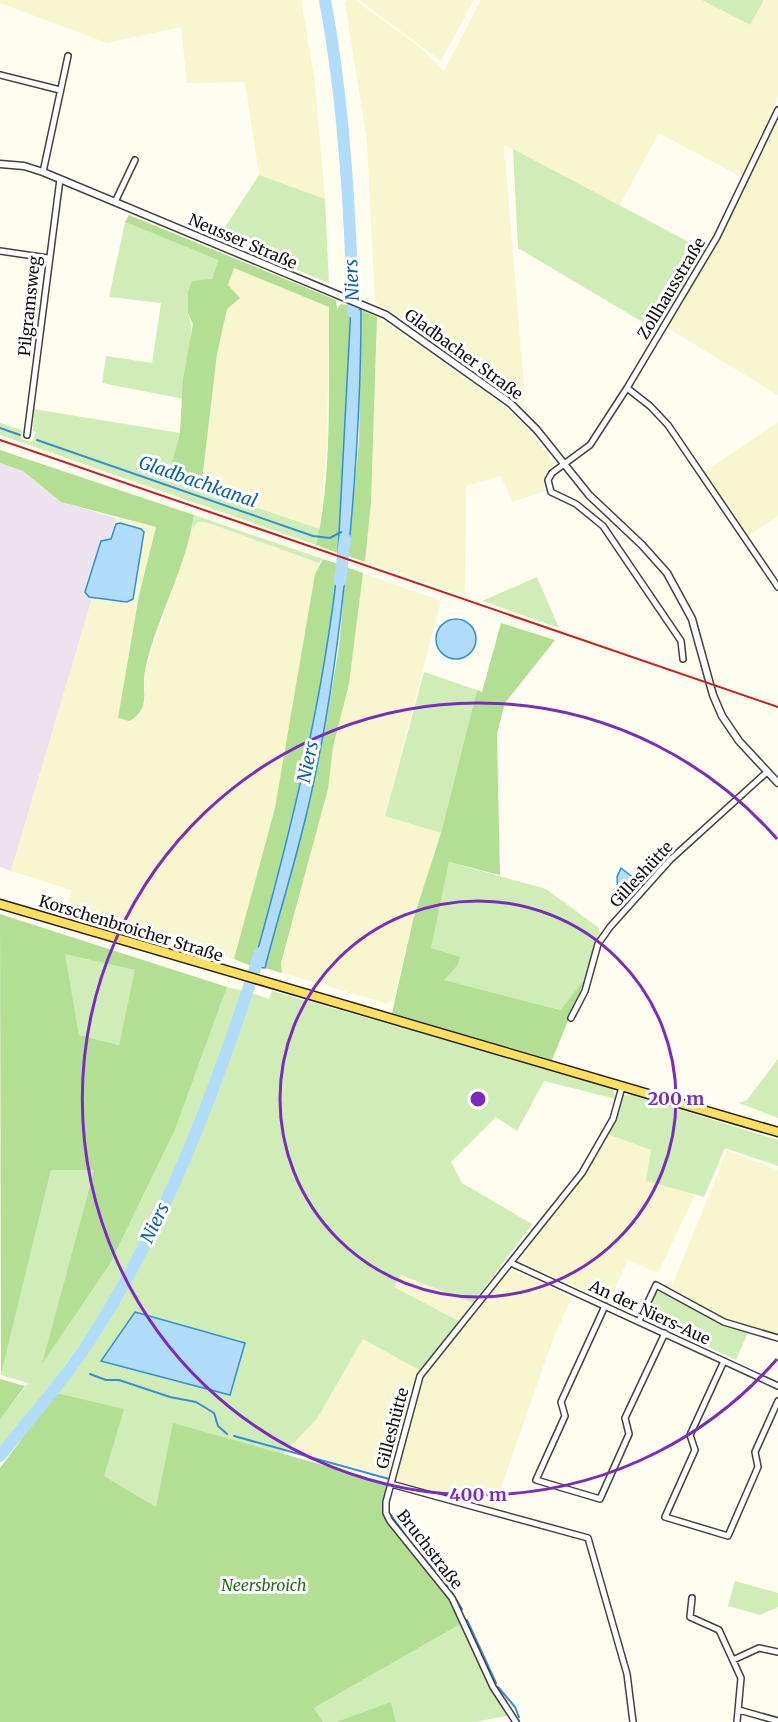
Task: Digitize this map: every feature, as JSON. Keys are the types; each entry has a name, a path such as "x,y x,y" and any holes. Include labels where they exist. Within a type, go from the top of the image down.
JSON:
{"main road":[{"name":"Korschenbroicher Straße","path":"0,904 242,977 778,1132"}],"street":[{"path":"43,172 68,56"},
{"path":"0,75 60,90"},
{"name":"Zollhausstraße","path":"564,465 590,445 627,388 717,237 778,110"},
{"path":"115,202 135,160"},
{"name":"Neusser Straße","path":"0,164 24,166 43,172 361,304"},
{"name":"Pilgramsweg","path":"27,435 48,258 60,179"},
{"path":"0,251 48,258"},
{"name":"Gladbacher Straße","path":"361,304 401,324 510,403 537,430 598,505 654,558 677,587 692,619 719,709 736,737 778,783"},
{"path":"627,388 650,406 668,425 778,587"},
{"path":"564,465 549,477 550,491 584,510 608,532 681,641 683,659"},
{"path":"771,576 778,571"},
{"name":"Gilleshütte","path":"571,1018 585,991 597,946 610,927 670,860 767,772"},
{"name":"Gilleshütte","path":"622,1087 613,1119 585,1169 420,1376 391,1484 588,1538 627,1674 633,1722"},
{"name":"An der Niers-Aue","path":"511,1263 778,1386"},
{"path":"639,1321 656,1285 724,1322 778,1338"},
{"path":"605,1306 561,1402 566,1416 536,1480 600,1499 629,1434 626,1418 664,1333"},
{"path":"724,1360 690,1435 695,1450 665,1517 728,1536 759,1467 755,1452 778,1401"},
{"name":"Bruchstraße","path":"391,1484 386,1513 452,1598 493,1687 516,1722"},
{"path":"692,1598 690,1617 718,1629 741,1678 737,1722"},
{"path":"733,1660 759,1648 778,1652"},
{"path":"739,1710 778,1721"}],"shaded area":[{"path":"0,463 23,471 61,502 116,518 11,871 0,867"}],"green space":[{"path":"0,0 301,0 315,84 325,199 259,175 245,82 187,83 181,27 107,43 0,3"},
{"path":"347,0 355,0 417,45 444,71 481,0 702,0 750,25 764,0 778,0 778,97 743,178 659,133 619,206 504,145 525,397 523,404 412,325 375,302 367,141 345,3"},
{"path":"359,0 474,0 441,61"},
{"path":"702,0 764,0 750,25"},
{"path":"778,119 778,395 666,327 727,224"},
{"path":"513,149 706,251 656,330 518,248"},
{"path":"259,175 325,199 329,283 218,238"},
{"path":"129,215 336,300 337,309 341,304 351,306 338,553 316,545 325,489 327,458 329,307 234,268 228,285 240,298 227,309 217,354 201,489 168,478 180,433 183,379 193,324 188,313 188,292 192,281 212,279 218,260 125,222"},
{"path":"125,222 218,260 212,279 188,313 191,332 184,399 102,383 106,356 152,363 161,303 109,297"},
{"path":"234,268 329,307 327,445 320,529 201,489 217,354 227,309 228,285"},
{"path":"361,310 377,317 371,502 365,562 348,556 359,441"},
{"path":"377,317 499,402 526,427 554,464 545,475 546,491 512,502 501,476 466,486 465,595 365,562 371,502"},
{"path":"34,409 180,433 169,478 320,529 316,545 0,435 0,423 22,430 21,439 32,442 36,432 33,431"},
{"path":"778,422 778,516 748,536 704,472"},
{"path":"0,450 194,515 185,555 150,651 145,671 143,704 141,710 130,721 118,718 139,595 156,527 61,502 23,471 0,463"},
{"path":"194,515 323,559 319,563 205,522 197,522 192,530"},
{"path":"116,518 156,527 139,595 118,718 145,704 145,672 192,530 197,522 205,522 319,563 275,808 234,959 67,905 72,890 11,871"},
{"path":"323,559 338,564 324,666 292,818 253,967 234,959 275,808 315,574"},
{"path":"346,567 363,573 349,684 333,747 328,789 281,963 282,973 265,968 296,851 323,733 341,632"},
{"path":"363,573 441,601 385,815 441,833 413,920 393,1001 386,1003 282,973 280,969 328,789 333,747 349,684"},
{"path":"537,577 559,628 482,601"},
{"path":"501,623 555,640 505,703 497,734 500,875 449,862 431,948 460,957 457,966 444,980 561,1010 586,977 552,1060 392,1013 413,920 441,833 477,690 482,692"},
{"path":"424,672 477,690 441,833 385,816"},
{"path":"449,862 546,889 599,928 600,939 594,960 562,1010 443,980 457,966 430,948"},
{"path":"0,914 227,987 175,1130 110,1264 42,1364 94,1170 51,1170 1,1375","holes":["65,954 135,970 119,1045 79,1035"]},
{"path":"64,953 136,970 119,1045 79,1035"},
{"path":"227,987 244,991 192,1133 146,1236 99,1317 0,1452 0,1420 28,1383 1,1375 51,1170 94,1169 43,1362 110,1264 175,1130"},
{"path":"272,991 612,1087 616,1099 544,1081 517,1131 496,1117 451,1162 462,1183 532,1224 473,1303 401,1275 394,1287 459,1321 421,1371 363,1339 317,1419 283,1454 226,1439 157,1508 104,1476 56,1393 96,1336 169,1206 198,1140 252,993 269,999"},
{"path":"778,1059 778,1118 739,1103 747,1100"},
{"path":"622,1095 632,1095 778,1140 778,1166 725,1148 704,1197 646,1181 651,1150 607,1134 620,1110"},
{"path":"607,1134 651,1150 647,1181 695,1195 658,1273 628,1260 609,1302 519,1261 591,1165"},
{"path":"727,1151 778,1170 778,1335 722,1318 671,1288"},
{"path":"509,1269 572,1298 554,1336 494,1508 399,1483 395,1477 420,1384 428,1370"},
{"path":"401,1275 473,1303 459,1321 394,1287"},
{"path":"664,1291 705,1315 748,1333 736,1360 645,1318 656,1293"},
{"path":"364,1338 421,1371 389,1477 288,1449 317,1419"},
{"path":"0,1379 25,1386 0,1420"},
{"name":"Neersbroich","path":"56,1393 124,1409 104,1476 156,1507 173,1423 391,1484 385,1511 445,1592 464,1622 314,1708 323,1722 0,1722 0,1468"},
{"path":"735,1581 778,1593 778,1607 760,1615 728,1606"},
{"path":"464,1622 479,1663 511,1715 475,1722 396,1722 391,1703 336,1722 323,1722 314,1708"},
{"path":"391,1702 396,1722 336,1722"}],"water":[{"path":"351,306 361,310 361,341 358,433 348,556 338,553"},
{"path":"120,523 144,532 133,599 127,602 89,597 85,592 101,541 111,539 116,524"},
{"path":"338,564 346,567 334,668 316,770 297,852 265,968 253,967 304,767 324,666"},
{"path":"456,619 470,625 476,639 470,653 456,659 442,653 436,639 442,625"},
{"path":"621,868 635,879 635,883 618,900 617,877"},
{"path":"135,1312 245,1343 230,1395 101,1361"}],"waterway":[{"name":"Niers","path":"325,0 332,39 345,156 353,312"},
{"name":"Gladbachkanal","path":"0,428 20,435"},
{"name":"Gladbachkanal","path":"37,440 313,536 330,538 341,532"},
{"name":"Niers","path":"340,581 345,539"},
{"name":"Niers","path":"0,1456 82,1353 144,1246 167,1199 208,1102 260,953"},
{"path":"90,1374 106,1380 119,1380 170,1397 196,1402 214,1413 218,1426 227,1434"},
{"path":"234,1436 389,1479"},
{"path":"391,1515 414,1547"},
{"path":"421,1555 435,1571"},
{"path":"446,1583 462,1609"},
{"path":"467,1620 496,1683"},
{"path":"498,1687 515,1707 519,1717"}],"railway":[{"path":"0,440 778,707"}]}
